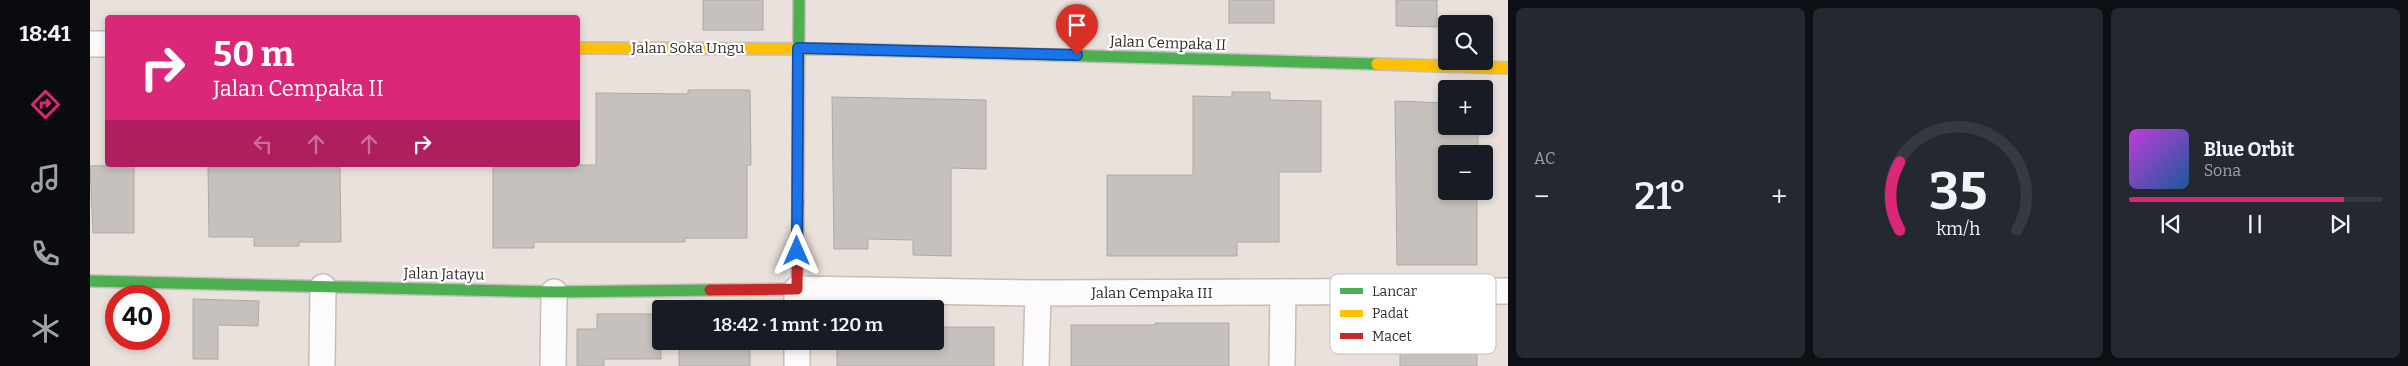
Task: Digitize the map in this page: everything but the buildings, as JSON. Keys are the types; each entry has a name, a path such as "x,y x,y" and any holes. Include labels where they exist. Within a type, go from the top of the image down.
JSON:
{"street":[{"path":"797,299 798,0"},
{"path":"90,44 105,44"},
{"name":"Jalan Soka Ungu","path":"580,48 798,48"},
{"name":"Jalan Cempaka II","path":"798,48 1508,68"},
{"name":"Jalan Jatayu","path":"90,281 797,299"},
{"path":"322,366 323,286"},
{"path":"553,366 554,292"},
{"path":"1282,292 1282,366"},
{"name":"Jalan Cempaka III","path":"797,299 1038,293 1330,292"},
{"path":"1036,366 1038,293"},
{"path":"797,350 797,366"}],"traffic: fast":[{"path":"798,201 799,0"},
{"path":"836,49 1377,64"},
{"path":"90,281 554,292 710,290"}],"traffic: slow":[{"path":"580,48 836,49"},
{"path":"1377,64 1508,68"}],"traffic: jam":[{"path":"710,290 797,289 798,201"}],"route":[{"path":"797,251 798,48 1077,55"}]}
